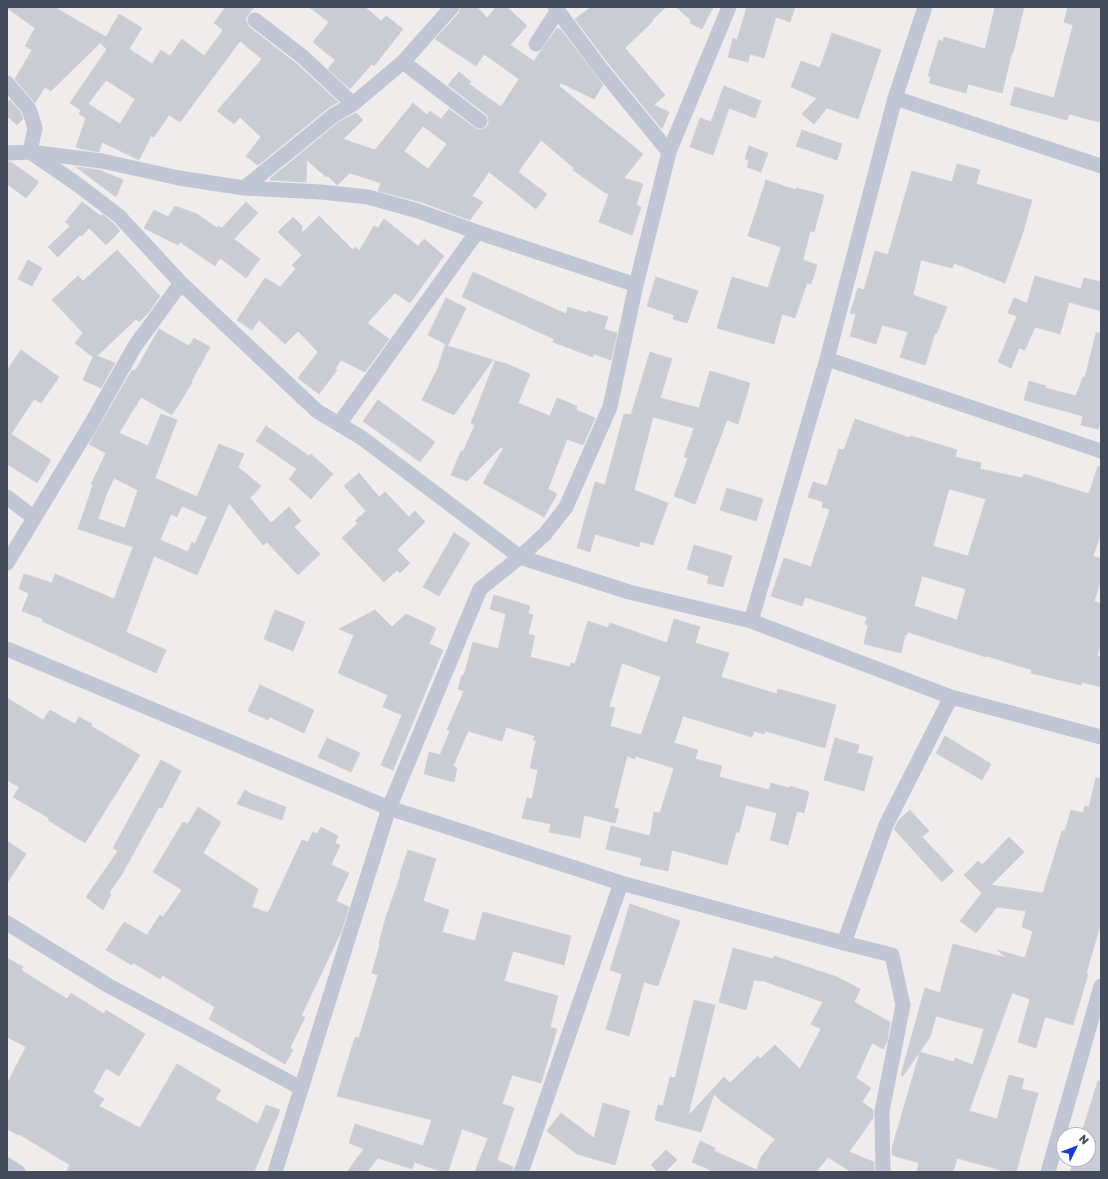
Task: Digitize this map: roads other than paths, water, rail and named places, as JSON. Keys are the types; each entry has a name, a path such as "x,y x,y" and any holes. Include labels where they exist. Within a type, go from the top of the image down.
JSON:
{"street":[{"path":"244,188 334,115 353,104 403,62 452,7"},
{"path":"275,1172 389,808 480,589 520,558 545,534 566,507 610,407 636,285 669,152 729,7"},
{"path":"751,621 826,359 895,98 925,7"},
{"path":"536,44 556,9 601,69 669,152"},
{"path":"255,20 303,57 353,104"},
{"path":"403,62 480,121"},
{"path":"7,83 29,109 35,128 30,152"},
{"path":"895,98 1101,166"},
{"path":"7,153 30,152 102,161 179,178 244,188 321,192 368,197 418,211 636,285"},
{"path":"30,152 74,182 119,216 181,282 317,411 362,438 520,558 629,592 751,621 951,697 1101,737"},
{"path":"339,424 477,232"},
{"path":"7,563 91,424 135,346 181,282"},
{"path":"826,359 1101,451"},
{"path":"7,497 34,518"},
{"path":"7,649 389,808 622,883 892,955 903,1005 882,1111 883,1172"},
{"path":"844,943 886,825 951,697"},
{"path":"521,1172 524,1168 622,883"},
{"path":"7,923 109,986 301,1088"},
{"path":"1048,1172 1101,986"},
{"path":"7,1165 18,1172"}]}
